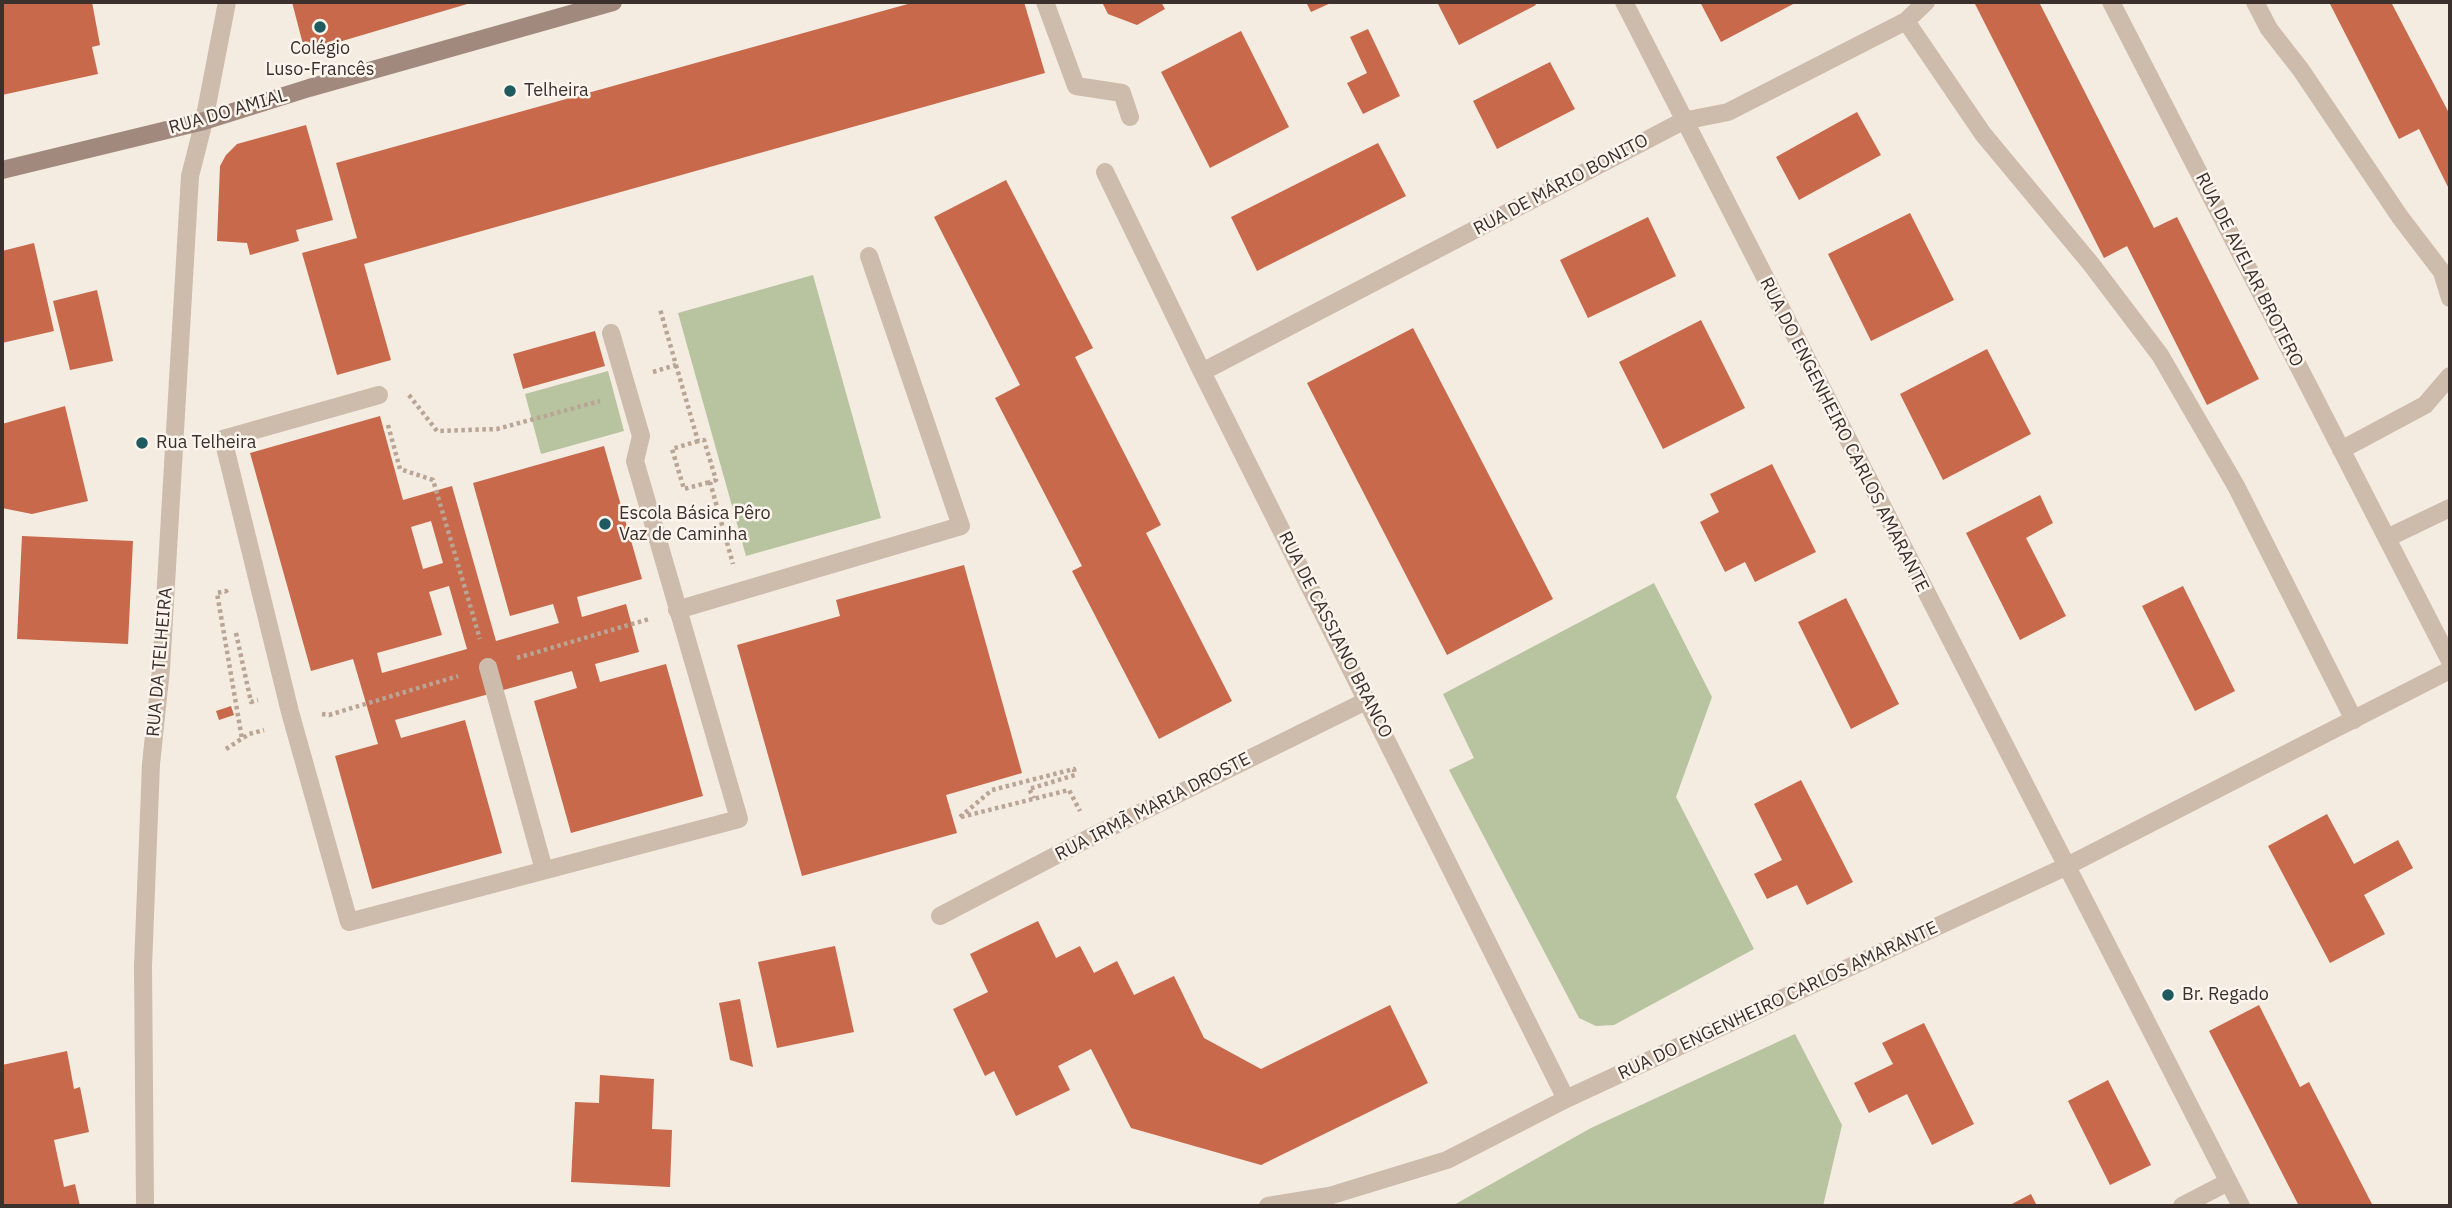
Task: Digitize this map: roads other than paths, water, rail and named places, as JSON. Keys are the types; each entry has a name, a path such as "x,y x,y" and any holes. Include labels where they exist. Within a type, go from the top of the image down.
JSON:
{"main road":[{"name":"RUA DO AMIAL","path":"2,170 204,121 309,88 613,2"}],"street":[{"name":"RUA DA TELHEIRA","path":"145,1206 143,966 151,764 161,669 190,176 204,121 227,2"},
{"path":"1045,2 1076,86 1122,93 1130,117"},
{"name":"RUA DO ENGENHEIRO CARLOS AMARANTE","path":"1624,2 2241,1206"},
{"name":"RUA DE AVELAR BROTERO","path":"2111,2 2450,661"},
{"path":"2255,2 2269,29 2301,70 2400,217 2442,272 2450,298"},
{"name":"RUA DE MÁRIO BONITO","path":"1202,372 1683,121 1728,112 1906,21 1922,4"},
{"path":"1906,21 1983,134 2091,264 2160,355 2236,486 2354,720"},
{"name":"RUA DE CASSIANO BRANCO","path":"1105,172 1202,372 1566,1099"},
{"path":"677,610 961,526 869,256"},
{"path":"379,395 223,439 290,712 349,922 739,819 635,461 641,436 611,332"},
{"path":"2341,450 2425,405 2450,376"},
{"path":"2387,538 2450,508"},
{"path":"488,667 544,870"},
{"name":"RUA DO ENGENHEIRO CARLOS AMARANTE","path":"1268,1206 1329,1196 1447,1160 1566,1099 2065,867 2450,670"},
{"name":"RUA IRMÃ MARIA DROSTE","path":"940,916 1093,836 1368,700"},
{"path":"2182,1206 2228,1182"}],"place":[{"name":"Colégio Luso-Francês","path":"320,27"},
{"name":"Telheira","path":"510,91"},
{"name":"Rua Telheira","path":"142,443"},
{"name":"Escola Básica Pêro Vaz de Caminha","path":"605,524"},
{"name":"Br. Regado","path":"2168,995"}]}
